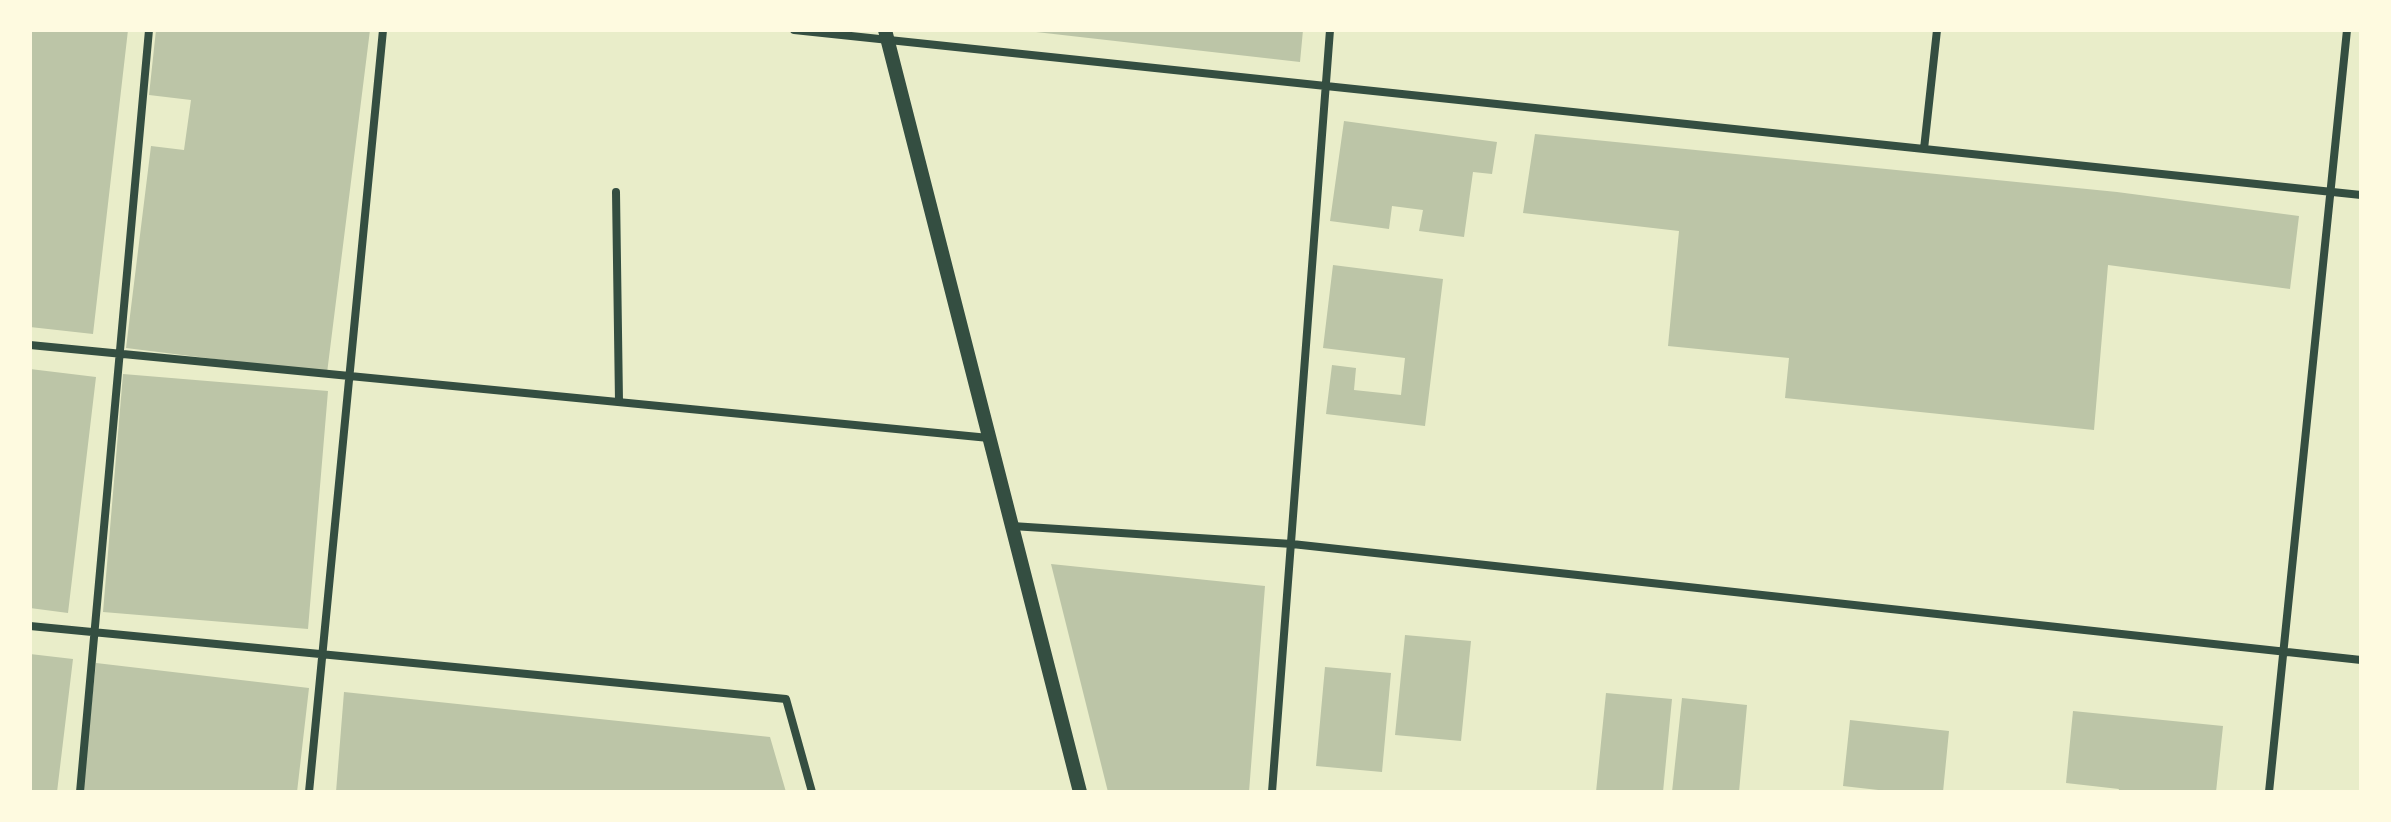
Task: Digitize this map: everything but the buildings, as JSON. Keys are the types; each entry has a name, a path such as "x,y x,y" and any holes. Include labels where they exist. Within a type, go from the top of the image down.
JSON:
{"street":[{"path":"80,792 149,30"},
{"path":"309,792 383,30"},
{"path":"794,30 886,35 1325,87 2361,195"},
{"path":"1272,792 1330,30"},
{"path":"1924,149 1937,30"},
{"path":"2269,792 2347,30"},
{"path":"886,35 1080,792"},
{"path":"616,192 619,402"},
{"path":"30,345 989,438"},
{"path":"1012,526 1292,544 2361,660"},
{"path":"30,626 786,699 812,792"}]}
